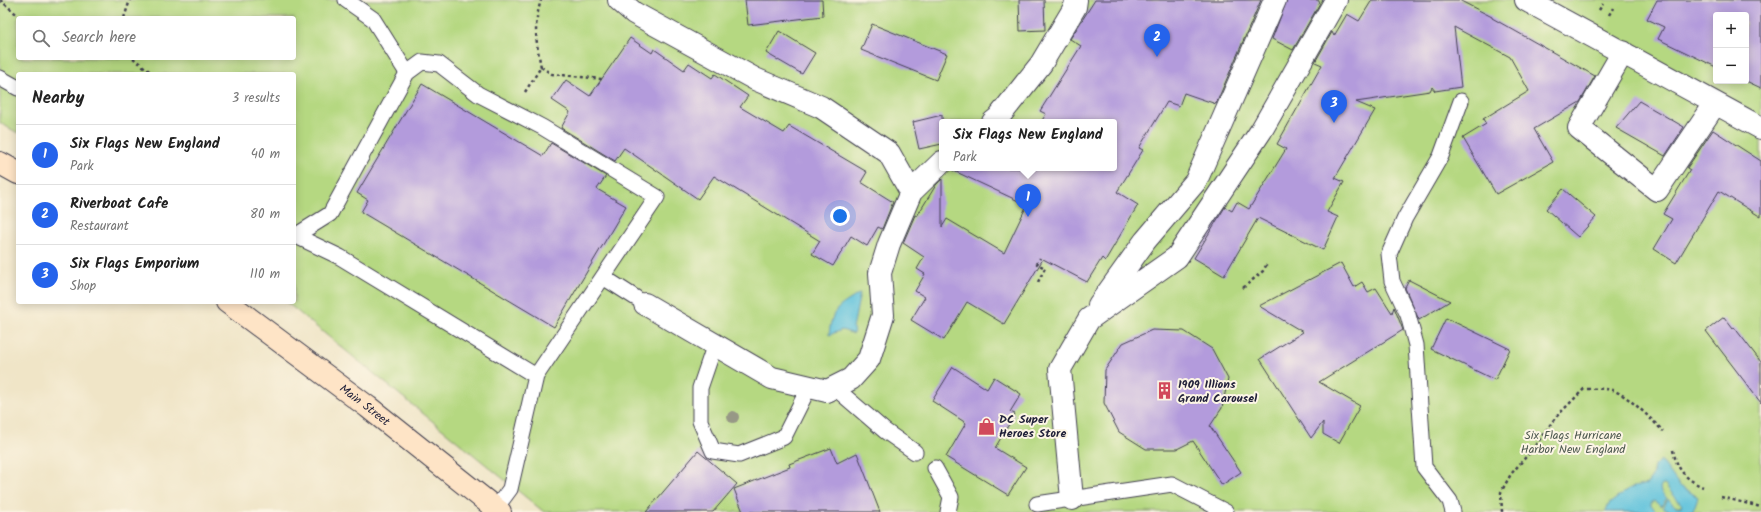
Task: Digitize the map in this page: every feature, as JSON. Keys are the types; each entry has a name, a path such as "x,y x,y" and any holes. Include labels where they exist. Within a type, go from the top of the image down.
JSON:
{"main road":[{"path":"0,163 16,172"},
{"name":"Main Street","path":"230,304 356,398 498,510"}],"street":[{"path":"618,0 634,13 755,79 821,107 889,153 911,192"},
{"path":"997,119 1041,64 1074,7 1076,0"},
{"path":"1072,499 1060,370 1089,319 1145,241 1196,181 1275,0"},
{"path":"1089,319 1177,257 1260,131 1336,0"},
{"path":"1526,0 1761,128"},
{"path":"1623,52 1579,128 1657,190 1715,104"},
{"path":"640,301 772,378 827,391 851,379 869,359 883,315 880,273 889,244 911,192 939,165"}],"lane":[{"path":"346,0 373,19 407,73"},
{"path":"296,235 330,214 407,73 422,62 440,64 478,94 542,127 657,197 536,376 510,489 498,510"},
{"path":"0,78 16,87"},
{"path":"1453,512 1450,501 1424,467 1416,345 1408,315 1392,281 1389,254 1405,218 1441,156 1461,101"},
{"path":"296,236 340,256 536,376"},
{"path":"603,277 640,301"},
{"path":"715,344 700,388 700,420 713,451 739,455 784,437 809,387"},
{"path":"834,387 885,431 915,452"},
{"path":"935,468 952,497 948,512"},
{"path":"1037,504 1172,484 1226,512"}],"path":[{"path":"0,0 19,16"},
{"path":"125,16 130,0"},
{"path":"522,97 541,67 535,35 537,16 541,0"},
{"path":"1599,11 1603,4"},
{"path":"1608,17 1613,8"},
{"path":"136,60 150,72"},
{"path":"541,67 552,74 602,79"},
{"path":"1038,282 1045,268 1037,264 1040,258"},
{"path":"1243,288 1263,271 1267,264"},
{"path":"1502,512 1501,492 1511,474 1532,450 1555,418 1584,389 1612,390 1629,400 1663,431"},
{"path":"1673,450 1676,464 1692,482 1702,487"},
{"path":"1721,497 1761,507"}],"green space":[{"name":"Six Flags Hurricane Harbor New England","path":"0,0 1761,0 1761,512 544,512 288,304 296,304 296,72 16,72 16,132 0,123"}],"water":[{"path":"860,293 853,328 854,334 842,330 829,335 834,313 841,305"},
{"path":"1661,460 1680,486 1698,497 1693,511 1670,512 1663,507 1668,499 1675,506 1680,507 1682,505 1665,485 1662,485 1660,488 1661,492 1667,498 1661,506 1654,501 1651,503 1651,506 1657,512 1605,512 1609,504 1630,488 1647,484 1652,477 1654,466"}],"building":[{"path":"745,0 822,0 823,16 748,25"},
{"path":"1019,0 1044,0 1045,30 1020,31"},
{"path":"1095,0 1261,0 1216,104 1184,93 1179,106 1167,102 1139,148 1143,150 1117,192 1138,205 1105,261 1102,258 1087,282 1043,259 1004,324 967,302 944,340 911,320 925,297 915,291 925,274 917,269 924,257 903,243 915,215 917,216 936,185 942,179 942,227 947,219 1004,253 1027,205 954,171 1117,171 1117,119 1043,119 1046,114 1040,111 1081,46 1070,39"},
{"path":"1287,0 1318,0 1320,3 1293,50 1272,39"},
{"path":"1372,0 1459,0 1492,17 1595,76 1580,102 1534,129 1553,162 1496,194 1463,138 1486,124 1483,119 1529,91 1510,57 1454,27 1461,87 1435,91 1432,87 1430,91 1356,102 1375,110 1335,178 1344,182 1327,212 1338,217 1323,250 1258,218 1224,276 1194,258 1225,207 1232,211 1237,202 1249,209 1286,149 1277,144 1322,65 1315,62 1332,32 1334,36 1347,14 1359,21"},
{"path":"1657,0 1761,0 1761,88 1749,82 1749,12 1713,12 1713,66 1658,39 1664,27 1647,19"},
{"path":"872,24 947,54 936,80 861,50"},
{"path":"779,31 815,53 802,74 766,53"},
{"path":"630,38 652,53 654,49 684,70 689,63 712,78 715,74 748,96 740,107 784,133 789,126 867,172 861,182 893,202 882,229 878,227 867,246 851,236 833,266 812,254 820,241 714,176 698,199 624,148 615,161 561,128 570,112 552,100 566,80 590,96"},
{"path":"422,84 543,156 551,143 606,176 597,189 626,206 554,327 361,212 368,200 357,193"},
{"path":"1639,101 1684,127 1665,156 1616,128"},
{"path":"942,115 942,119 939,119 939,145 919,149 913,122"},
{"path":"1713,130 1761,161 1761,217 1719,191 1676,263 1654,249 1672,219 1663,214 1690,170 1687,168"},
{"path":"1563,189 1596,217 1578,237 1546,209"},
{"path":"1341,263 1354,287 1362,282 1368,292 1376,288 1392,313 1394,307 1403,330 1319,382 1360,406 1339,443 1323,434 1323,422 1311,438 1260,359 1303,332 1259,306"},
{"path":"1409,280 1450,301 1419,320 1405,288"},
{"path":"1724,317 1733,329 1734,327 1761,362 1761,403 1706,331"},
{"path":"1446,318 1510,349 1495,380 1431,349"},
{"name":"1909 Illions Grand Carousel","path":"1152,330 1184,331 1212,349 1228,379 1222,408 1210,426 1241,472 1222,485 1193,441 1177,449 1146,449 1119,432 1104,403 1105,370 1123,343"},
{"name":"DC Super Heroes Store","path":"953,367 987,389 994,377 1021,394 1010,412 1015,414 995,448 1026,467 1008,495 946,457 966,423 932,401"},
{"path":"831,448 837,463 857,453 880,512 743,512 734,489 790,467 789,464"},
{"path":"698,451 737,484 713,512 646,512"}],"place":[{"name":"Riverboat Cafe","path":"1157,57"},
{"name":"Six Flags Emporium","path":"1334,123"},
{"name":"Six Flags New England","path":"1028,217"},
{"name":"1909 Illions Grand Carousel","path":"1165,391"},
{"name":"DC Super Heroes Store","path":"986,426"}]}
